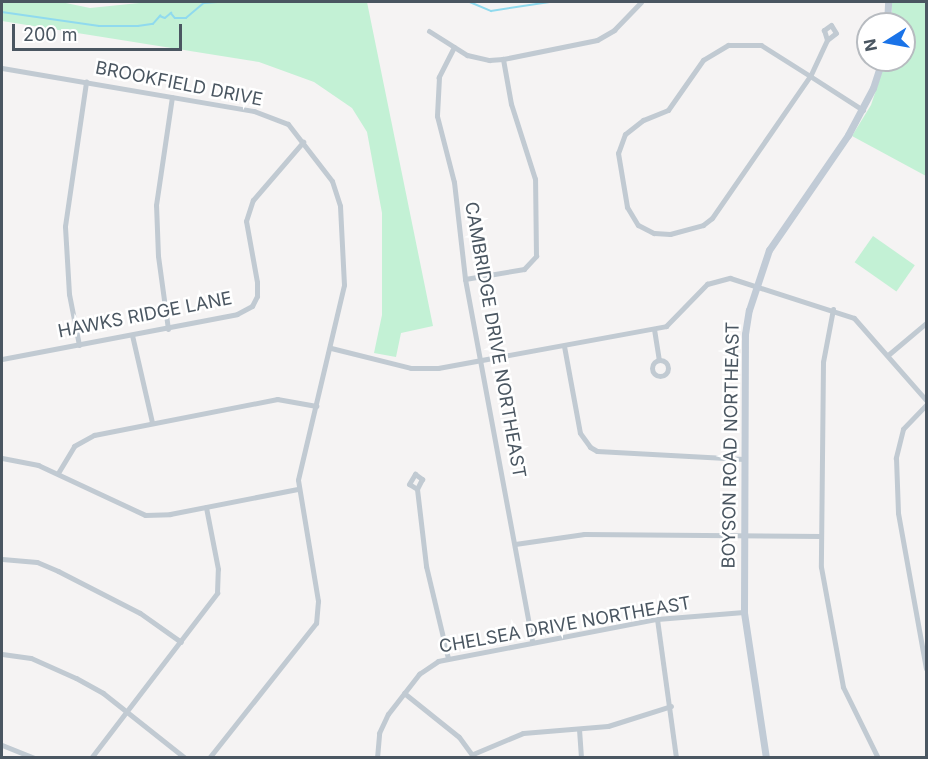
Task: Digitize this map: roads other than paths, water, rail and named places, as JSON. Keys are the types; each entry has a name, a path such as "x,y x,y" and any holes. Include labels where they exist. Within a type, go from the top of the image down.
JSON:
{"main road":[{"name":"BOYSON ROAD NORTHEAST","path":"766,758 744,612 745,334 756,285 769,250 863,110 877,72"}],"street":[{"path":"429,32 478,59 503,59 597,40 614,30 641,2"},
{"path":"827,39 810,76 712,218 703,225 670,234 654,233 638,225 627,207 619,162 620,145 633,127 668,110 703,60 728,45 761,45 810,76 863,110"},
{"name":"CAMBRIDGE DRIVE NORTHEAST","path":"454,47 439,77 435,96 454,182 465,279 532,642"},
{"path":"465,279 524,269 536,255 535,179 511,104 503,59"},
{"name":"BROOKFIELD DRIVE","path":"2,68 254,111 288,124 332,181 340,206 344,285 298,489"},
{"path":"79,345 69,294 64,226 86,82"},
{"path":"168,329 158,256 156,205 172,97"},
{"name":"HAWKS RIDGE LANE","path":"2,359 168,329 237,314 252,306 257,296 257,282 246,221 253,200 303,142"},
{"path":"331,348 411,368 449,366 564,346 654,329 673,321 700,290 715,280 730,278 833,309 863,325 927,403 903,429 896,458 898,513 927,668"},
{"path":"833,309 823,362 821,536 823,585 843,687 878,758"},
{"path":"888,354 927,323"},
{"path":"654,329 659,360"},
{"path":"132,335 152,422"},
{"path":"564,346 580,433 590,447 607,452 744,459"},
{"path":"58,473 67,455 84,440 152,422 277,399 316,406"},
{"path":"2,458 58,473 145,515 206,507 298,489 318,601 316,623 209,758"},
{"path":"417,489 426,567 448,658"},
{"path":"91,758 217,593 218,569 206,507"},
{"path":"515,544 584,534 821,536"},
{"path":"2,559 38,562 58,571 140,613 181,642"},
{"name":"CHELSEA DRIVE NORTHEAST","path":"377,758 382,725 404,693 427,667 448,658 657,619 744,612"},
{"path":"657,619 671,706 676,758"},
{"path":"2,654 47,664 103,693 185,758"},
{"path":"404,693 446,726 473,756 523,733 608,726 671,706"},
{"path":"579,729 581,758"},
{"path":"2,745 34,758"}],"waterway":[{"path":"2,12 99,26 138,26 153,24 160,16 165,18 171,13 175,18 186,18 204,3 217,2"},
{"path":"470,2 491,11 549,2"}]}
